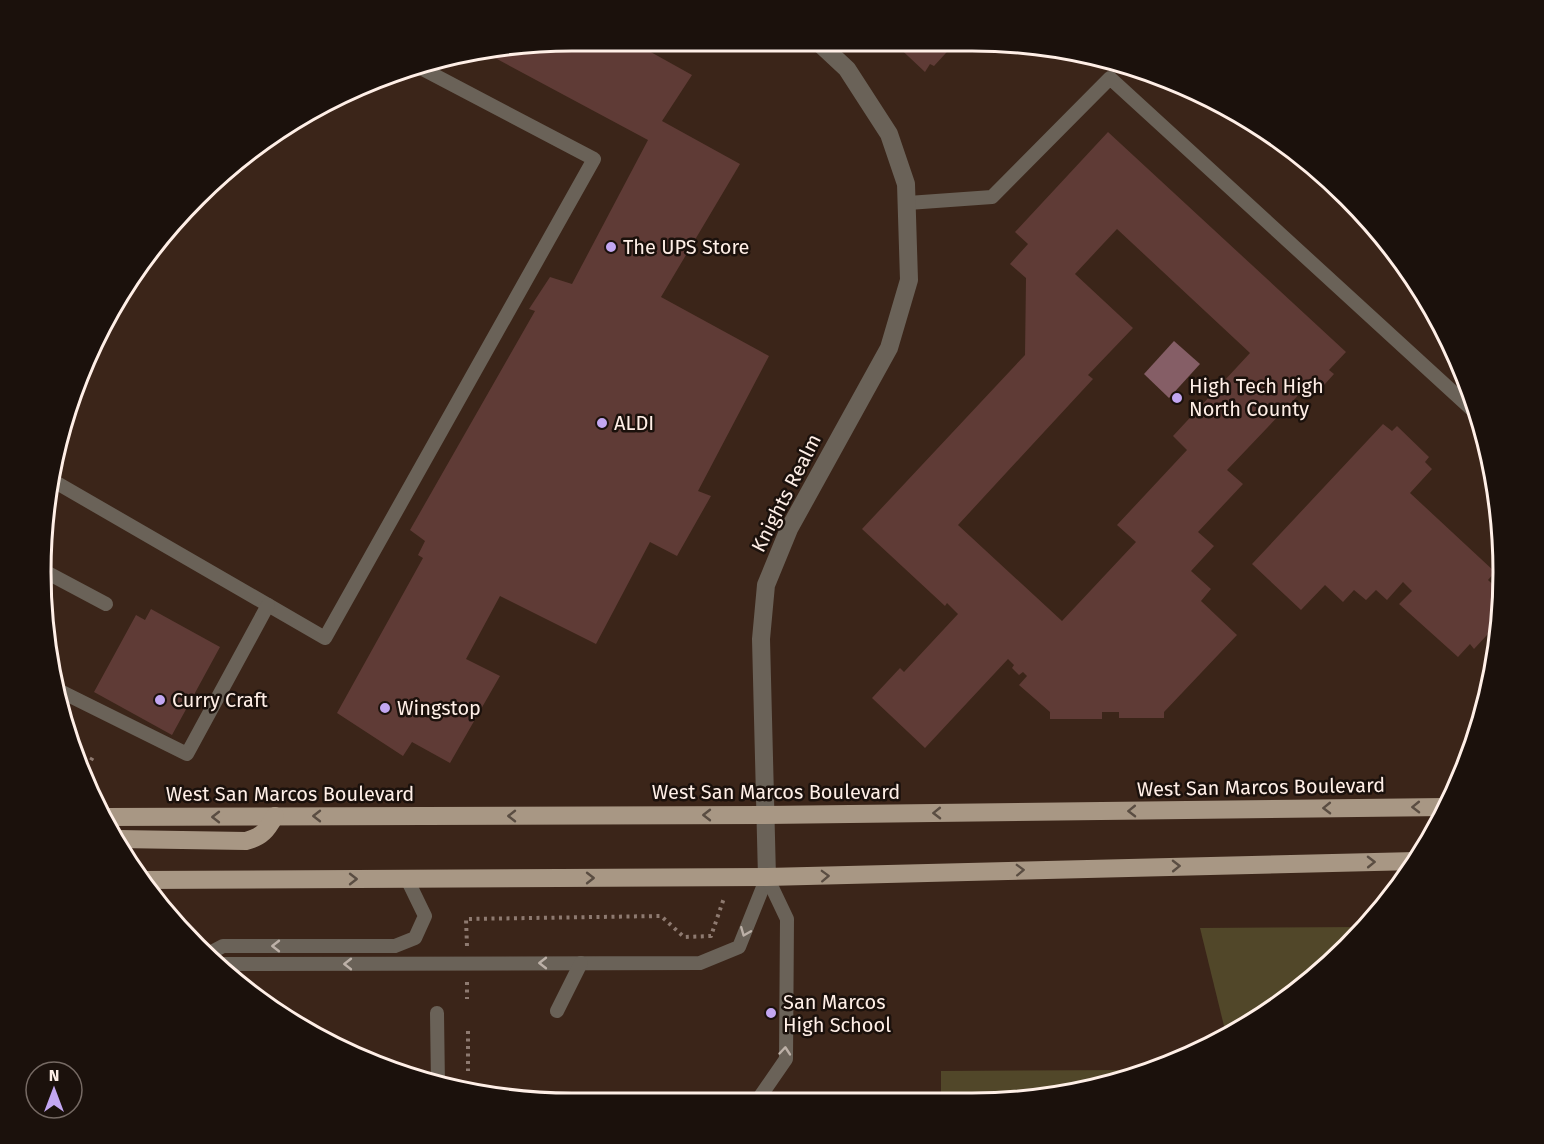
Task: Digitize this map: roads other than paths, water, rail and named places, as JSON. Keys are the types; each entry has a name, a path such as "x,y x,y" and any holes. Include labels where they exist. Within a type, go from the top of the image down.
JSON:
{"main road":[{"name":"West San Marcos Boulevard","path":"113,817 766,815 1436,807"},
{"path":"125,839 246,841 258,838 266,832 275,816"},
{"path":"153,880 767,877 1405,861"}],"street":[{"name":"Knights Realm","path":"767,877 761,639 766,585 789,529 889,348 909,280 906,184 889,134 847,69 828,51"}],"lane":[{"path":"59,484 325,638 594,159 428,72"},
{"path":"908,209 992,198 1110,78 1464,402"},
{"path":"51,575 106,604"},
{"path":"66,695 187,754 268,605"},
{"path":"228,964 700,963 739,947 767,877"},
{"path":"763,1093 786,1059 787,919 767,877"},
{"path":"214,950 223,946 395,946 415,938 424,916 407,879"},
{"path":"557,1011 581,963"},
{"path":"437,1012 438,1075"}],"place":[{"name":"The UPS Store","path":"611,247"},
{"name":"High Tech High North County","path":"1177,398"},
{"name":"ALDI","path":"602,423"},
{"name":"Curry Craft","path":"160,700"},
{"name":"Wingstop","path":"385,708"},
{"name":"San Marcos High School","path":"771,1013"}]}
